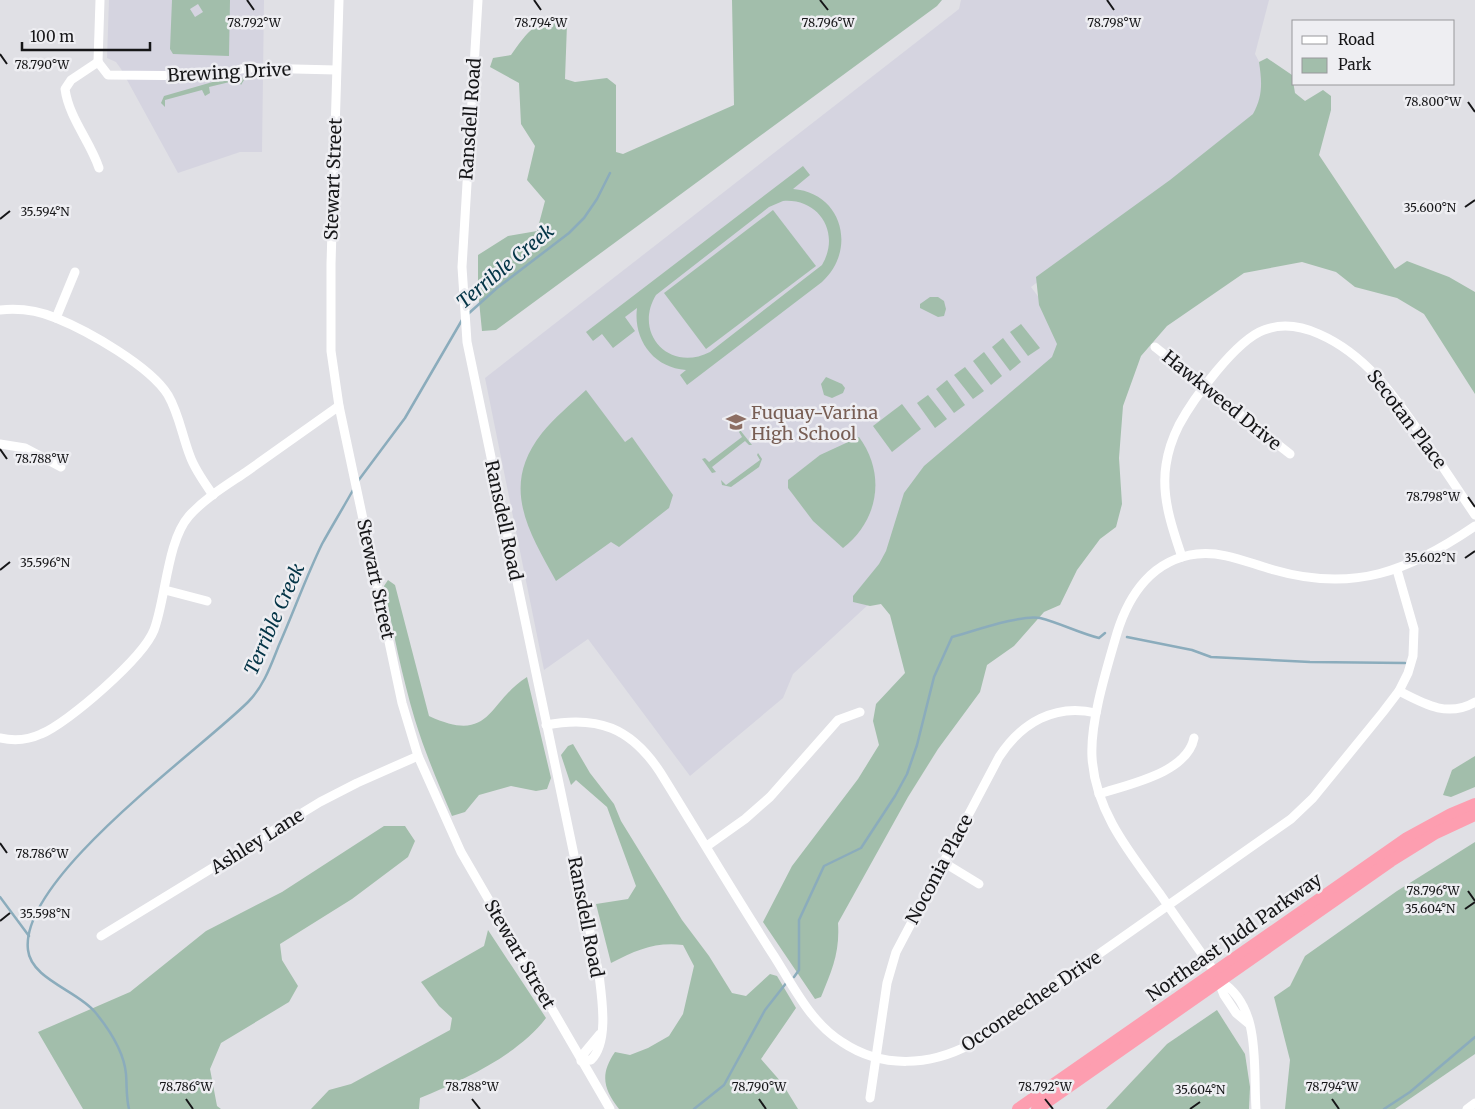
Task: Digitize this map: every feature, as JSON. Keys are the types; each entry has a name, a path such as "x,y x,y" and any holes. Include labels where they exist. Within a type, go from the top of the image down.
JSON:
{"highway":[{"name":"Northeast Judd Parkway","path":"1038,1109 1406,838 1451,814 1475,804"},
{"name":"Northeast Judd Parkway","path":"1018,1109 1391,861 1436,833 1475,815"}],"street":[{"path":"99,168 93,149 67,105 65,89 71,80 98,62 100,0"},
{"name":"Stewart Street","path":"339,0 330,333 339,406 393,666 418,756 439,805 469,866 610,1109"},
{"name":"Ransdell Road","path":"478,0 463,227 463,294 470,356 599,975 602,1005 600,1034 585,1052 581,1061"},
{"name":"Brewing Drive","path":"98,62 108,75 219,76 241,69 252,68 336,70"},
{"path":"56,318 75,272"},
{"path":"0,310 22,310 56,318 138,365 157,380 173,404 194,467 213,494"},
{"name":"Secotan Place","path":"1182,557 1168,510 1165,486 1166,465 1179,424 1237,348 1254,335 1273,327 1285,326 1318,333 1349,351 1387,386 1475,514"},
{"name":"Hawkweed Drive","path":"1155,347 1290,454"},
{"path":"0,738 21,740 49,730 69,716 124,669 140,653 150,638 175,543 184,522 213,494 339,406"},
{"path":"0,444 25,448 61,468"},
{"path":"1256,1109 1253,1045 1248,1023 1236,1013 1224,995 1218,977 1120,840 1099,794 1092,755 1096,713 1114,644 1128,603 1135,591 1154,571 1182,557 1195,554 1219,554 1306,578 1359,578 1397,570 1432,554 1475,526"},
{"name":"Occoneechee Drive","path":"546,726 581,721 608,726 632,740 655,764 759,932 819,1023 842,1043 893,1061 913,1062 942,1058 978,1039 1168,906 1302,809 1399,691 1413,656 1414,630 1397,570"},
{"path":"164,590 208,601"},
{"path":"1399,691 1437,709 1455,709 1475,702"},
{"name":"Noconia Place","path":"870,1098 878,1029 891,968 904,935 999,757 1014,736 1034,720 1069,710 1096,713"},
{"path":"707,846 745,819 770,797 838,720 860,712"},
{"path":"1099,794 1152,776 1176,764 1188,754 1194,738"},
{"name":"Ashley Lane","path":"101,936 313,806 357,783 418,756"},
{"path":"943,862 980,884"},
{"path":"1466,1109 1475,1103"}],"shaded area":[{"path":"109,0 264,0 262,152 240,152 178,173 121,69 116,62 107,58"},
{"name":"Fuquay-Varina High School","path":"961,0 1269,0 1255,54 1279,100 1031,287 1074,344 882,592 793,674 783,698 690,776 588,639 544,670 485,378 959,9"}],"green space":[{"path":"172,0 230,0 229,56 173,54 170,49","holes":["198,4 203,12 195,17 190,9"]},
{"path":"732,0 942,0 937,6 496,330 482,331 478,291 478,255 508,236 537,231 545,201 527,180 535,146 521,124 519,83 490,67 493,58 511,55 522,39 533,28 547,23 567,24 565,79 575,82 607,78 616,85 616,152 623,154 734,105"},
{"path":"1267,58 1292,75 1292,85 1294,85 1295,93 1305,101 1323,90 1331,96 1331,110 1319,155 1395,269 1407,261 1449,277 1475,292 1475,394 1424,314 1397,298 1355,287 1336,272 1302,262 1244,273 1167,326 1141,356 1123,406 1119,458 1122,504 1116,527 1100,539 1077,570 1060,605 1044,612 1014,646 987,665 980,692 938,749 908,797 838,923 838,943 829,978 821,997 815,999 763,922 792,866 858,779 879,745 873,721 876,704 905,673 890,615 881,604 870,606 853,602 853,596 879,564 886,551 904,493 924,466 1052,357 1057,344 1039,305 1036,277 1170,180 1253,114 1259,101 1261,89 1259,62"},
{"path":"237,75 244,80 241,85 238,80 209,87 210,93 205,96 202,90 165,100 165,107 161,103 164,96"},
{"path":"803,166 810,175 793,189 810,193 824,201 833,212 839,225 841,240 839,255 833,269 822,282 687,385 680,375 686,370 664,364 655,358 642,341 638,330 637,308 625,317 635,331 613,348 602,334 593,341 586,332","holes":["783,201 807,205 816,211 828,230 827,253 822,265 710,352 695,357 681,357 669,353 659,346 652,335 649,323 650,309 656,295 769,207"]},
{"path":"773,210 816,266 706,349 664,293"},
{"path":"930,297 938,297 944,301 946,309 944,316 938,317 920,308 920,304"},
{"path":"1021,324 1040,348 1028,356 1010,332"},
{"path":"1003,338 1021,362 1010,371 992,347"},
{"path":"984,352 1002,376 991,385 973,361"},
{"path":"965,367 984,391 973,399 954,375"},
{"path":"826,377 842,384 845,388 843,393 832,398 824,395 821,384"},
{"path":"947,380 965,405 954,413 936,389"},
{"path":"586,390 625,442 632,437 673,495 669,508 619,547 611,542 556,581 528,526 521,490 523,471 529,452 542,433 557,416"},
{"path":"928,395 947,419 935,428 917,403"},
{"path":"902,404 921,429 892,452 873,426"},
{"path":"740,430 752,445 745,441 712,467 716,472 712,473 702,459 705,458 709,462 742,437 739,432"},
{"path":"859,437 868,451 873,466 875,496 864,524 855,537 843,548 813,521 788,488 788,480 820,455"},
{"path":"758,453 762,459 759,467 731,487 722,485 721,480 726,485 760,460 757,455"},
{"path":"388,580 395,585 429,716 450,724 465,726 477,723 487,717 514,687 527,677 551,778 547,789 536,791 511,786 479,795 465,812 452,816 423,745 410,703 384,586"},
{"path":"573,744 590,773 614,804 621,821 682,920 709,956 732,993 746,996 770,974 777,976 796,1008 761,1059 782,1083 798,1109 619,1109 614,1101 605,1081 605,1074 610,1060 615,1052 630,1055 648,1048 669,1036 683,1014 694,966 683,945 673,944 646,948 611,963 596,904 628,899 636,886 607,807 576,780 571,785 561,755 568,746"},
{"path":"1475,756 1475,787 1451,797 1443,795 1452,770"},
{"path":"384,826 405,826 415,841 408,857 352,899 280,944 282,960 298,986 289,1002 221,1043 210,1069 217,1106 221,1109 83,1109 38,1032 130,992 206,931 282,892"},
{"path":"1475,842 1475,1054 1395,1109 1285,1109 1290,1060 1274,997 1290,986 1305,956 1397,891"},
{"path":"488,930 546,1018 534,1032 505,1055 471,1075 420,1098 419,1109 311,1109 329,1090 351,1084 450,1030 452,1018 439,1006 421,982 484,946"},
{"path":"1217,1010 1245,1054 1250,1087 1249,1109 1106,1109 1167,1044"}],"waterway":[{"name":"Terrible Creek","path":"468,314 497,288 569,233 584,218 597,199 610,173"},
{"name":"Terrible Creek","path":"358,481 405,418 462,320"},
{"name":"Terrible Creek","path":"129,1109 125,1066 119,1049 110,1033 87,1004 46,977 31,960 28,950 33,921 52,888 81,853 116,817 254,696 270,668 322,544 353,490"},
{"path":"794,977 799,970 799,920 824,866 861,848 895,796 907,774 917,745 934,677 952,637 1009,621 1032,617 1047,620 1099,638 1105,633"},
{"path":"1127,637 1192,650 1211,657 1310,662 1405,663"},
{"path":"0,897 29,936"},
{"path":"694,1109 724,1085 765,1010 787,982"},
{"path":"1384,1109 1410,1092 1475,1037"}],"place":[{"name":"Fuquay-Varina High School","path":"736,422"}]}
